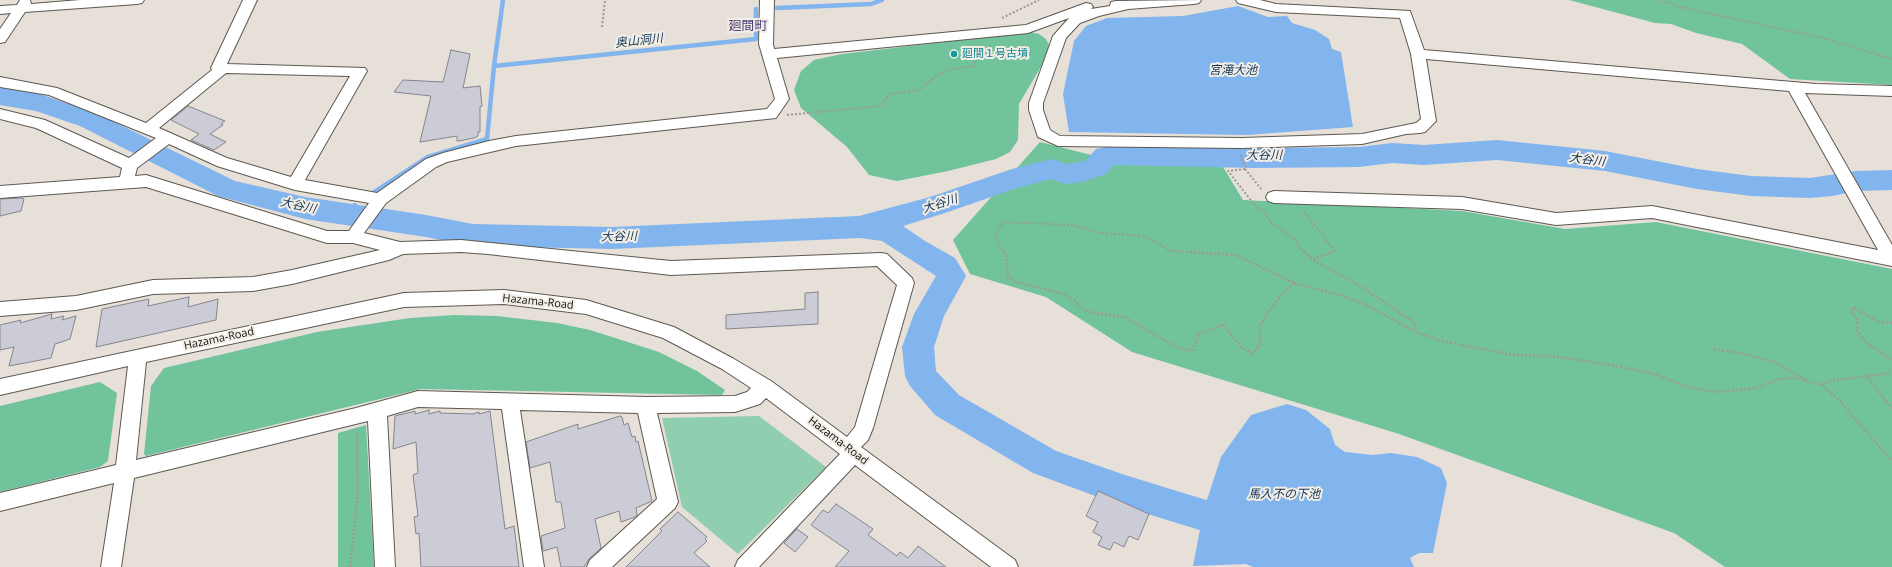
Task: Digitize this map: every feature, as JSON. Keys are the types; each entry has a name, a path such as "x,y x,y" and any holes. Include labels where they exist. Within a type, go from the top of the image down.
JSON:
{"street":[{"path":"0,10 24,4 137,0"},
{"path":"250,0 218,68 360,71 295,184"},
{"path":"356,232 380,199 431,163 443,158 489,146 516,141 771,114 782,99 766,44 766,0"},
{"path":"769,54 1005,32 1028,29 1082,7 1142,5 1194,0"},
{"path":"1126,5 1116,9 1096,12 1075,20 1060,36 1036,102 1036,110 1043,133 1058,141 1242,143 1362,139 1406,129 1420,128 1429,121 1418,54 1405,14 1276,8 1243,0"},
{"path":"0,39 24,4"},
{"path":"1418,54 1858,92 1892,91"},
{"path":"147,130 223,68"},
{"path":"0,82 52,91 147,130 168,137 222,162 295,184 380,199"},
{"path":"1794,87 1892,260"},
{"path":"0,114 40,124 130,165"},
{"path":"125,182 130,165 168,137"},
{"path":"0,192 146,181 327,237 356,232 400,248 461,246 481,247 671,268 881,259 906,283 864,428 851,451 751,565"},
{"path":"1274,197 1462,203 1556,219 1652,212 1892,260"},
{"path":"0,309 76,303 123,292 153,287 253,284 292,277 389,254 400,248"},
{"name":"Hazama-Road","path":"0,387 138,356 404,300 504,297 586,307 668,332 728,364 765,387 1008,567"},
{"path":"111,567 125,472 138,356"},
{"path":"0,502 356,416 418,399 646,405 735,404 753,398 765,387"},
{"path":"510,402 534,567"},
{"path":"598,567 668,502 646,405"},
{"path":"377,410 385,567"}],"path":[{"path":"602,27 605,0"},
{"path":"1661,0 1675,6 1819,37 1892,59"},
{"path":"771,114 783,116 881,106 888,94 919,90 938,74 953,69 974,66 977,53 1006,38 1005,32"},
{"path":"1242,162 1246,166 1245,169 1268,197 1274,197"},
{"path":"1245,169 1228,171 1253,203 1265,212 1272,224 1292,237 1307,256 1357,284 1415,323 1416,332"},
{"path":"1292,198 1335,251 1312,259"},
{"path":"1294,283 1276,301 1261,324 1259,348 1251,353 1240,346 1223,324 1198,335 1192,351 1180,349 1124,317 1094,313 1081,308 1074,300 1064,294 1016,282 1008,277 1006,255 995,238 1003,222 1018,222 1071,226 1101,233 1145,236 1171,251 1236,255 1294,283 1343,296 1366,305 1416,332 1441,341 1514,355 1552,356 1611,365 1655,374 1685,386 1711,392 1752,389 1780,379 1795,378 1822,385 1837,398 1892,461"},
{"path":"1892,323 1879,322 1854,308 1850,311 1857,319 1857,332 1867,343 1892,360"},
{"path":"1714,349 1745,354 1776,363 1808,382"},
{"path":"1822,385 1829,381 1892,373"},
{"path":"1866,376 1892,408"},
{"path":"350,567 358,493 356,416"}],"green space":[{"path":"1569,0 1892,0 1892,85 1790,79 1742,44 1696,33 1671,24 1655,23"},
{"path":"1030,32 1039,34 1046,39 1049,45 1049,53 1019,104 1018,140 1010,152 996,159 948,171 897,181 869,175 847,147 801,108 794,90 801,71 814,60 842,54"},
{"path":"1040,142 1111,160 1220,162 1243,200 1462,211 1565,229 1656,222 1892,269 1892,567 1725,567 1674,533 1399,434 1132,352 1046,297 970,274 953,240"},
{"path":"454,315 497,316 557,323 590,330 659,352 697,371 725,390 722,395 421,389 146,456 144,454 151,386 164,368 317,332 410,318"},
{"path":"100,382 117,393 108,461 100,467 0,492 0,406"},
{"path":"759,416 826,467 738,554 682,507 662,418"},
{"path":"366,425 374,567 338,567 338,433"}],"water":[{"name":"宮滝大池","path":"1238,6 1268,17 1287,16 1292,23 1315,30 1329,39 1332,49 1341,52 1353,127 1247,135 1069,132 1063,94 1074,41 1086,26 1107,18 1183,16"},
{"name":"馬入不の下池","path":"1287,404 1306,410 1330,429 1335,445 1345,452 1373,455 1391,453 1417,457 1441,468 1447,483 1433,553 1419,553 1410,558 1414,567 1253,567 1246,564 1193,566 1204,509 1221,457 1251,415"}],"building":[{"path":"451,50 470,54 463,88 480,86 482,106 480,107 480,132 478,132 478,136 474,138 459,141 457,141 457,136 420,142 431,96 394,92 403,80 443,82"},
{"path":"188,106 225,121 221,124 223,125 210,134 226,142 214,150 191,140 199,134 171,120"},
{"path":"0,199 24,199 21,211 0,216"},
{"path":"818,292 818,324 726,329 726,315 805,309 805,293"},
{"path":"189,297 188,307 218,299 216,320 96,347 102,309 149,299 148,306"},
{"path":"52,314 51,319 64,316 62,320 76,316 70,339 55,344 51,358 9,366 14,347 0,350 0,325 21,320 20,323"},
{"path":"429,410 429,414 440,411 440,413 473,414 479,412 479,414 490,411 505,529 514,526 519,567 421,567 419,533 416,534 414,517 418,516 413,475 418,473 416,442 393,449 395,416 415,411 415,414"},
{"path":"620,416 622,417 624,425 628,423 632,437 635,436 636,442 638,441 652,501 636,508 637,515 635,517 621,522 619,511 595,519 601,548 589,559 584,567 561,567 557,547 543,551 541,536 565,528 561,502 556,502 550,462 530,468 526,442 578,424 578,429"},
{"path":"1098,491 1149,514 1138,540 1129,536 1124,547 1114,542 1110,550 1098,545 1102,537 1093,532 1098,522 1086,516"},
{"path":"836,504 873,529 868,535 897,556 900,552 908,558 918,546 946,567 835,567 849,551 811,525 823,510 828,513"},
{"path":"678,512 707,537 705,539 707,541 694,553 710,567 626,567 662,531 660,529"},
{"path":"797,529 808,537 795,552 784,543"}],"waterway":[{"path":"494,66 503,0"},
{"name":"奥山洞川","path":"777,8 871,4 882,0"},
{"name":"奥山洞川","path":"494,66 756,39 756,9"},
{"path":"373,193 428,157 487,139 494,66"},
{"name":"大谷川","path":"0,96 40,103 89,120 228,189 305,208 426,226 473,235 612,238 859,227 935,206 1012,179 1052,169 1066,174 1082,172 1096,167 1106,156 1116,155 1253,158 1359,157 1392,153 1424,155 1497,150 1605,161 1697,179 1751,186 1810,188 1832,186 1856,181 1892,180"},
{"path":"342,214 355,205"},
{"path":"861,227 889,231 915,249 945,266 951,276 929,314 918,347 921,376 947,405 1045,462 1125,491 1216,519"}],"place":[{"name":"廻間１号古墳","path":"954,54"}],"district":[{"name":"廻間町","path":"748,26"}]}
